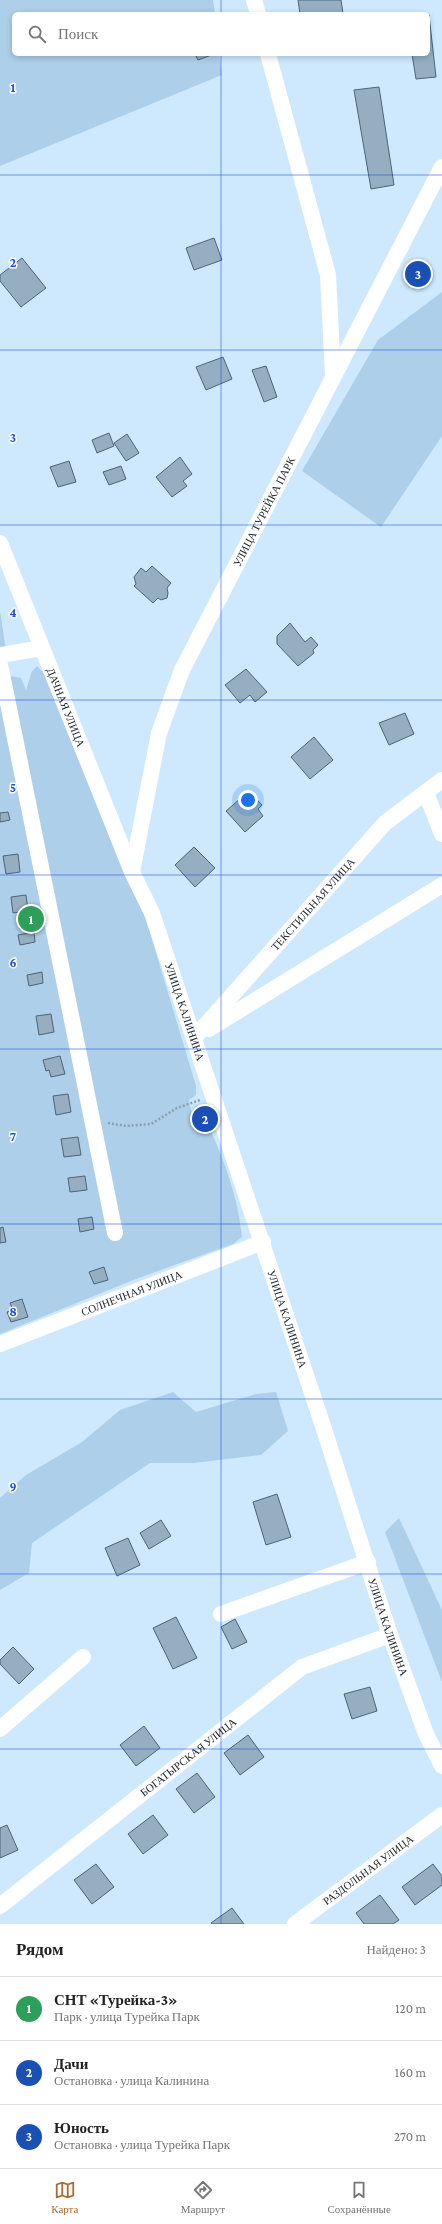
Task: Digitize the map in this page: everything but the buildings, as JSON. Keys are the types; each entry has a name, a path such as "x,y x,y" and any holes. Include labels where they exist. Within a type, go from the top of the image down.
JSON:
{"street":[{"path":"254,0 257,12"},
{"path":"269,56 328,275 333,376"},
{"name":"УЛИЦА ТУРЕЙКА ПАРК","path":"132,872 159,733 182,670 442,167"},
{"path":"0,543 2,548 0,549"},
{"name":"ДАЧНАЯ УЛИЦА","path":"0,543 132,872"},
{"path":"0,656 42,648"},
{"path":"0,664 115,1233"},
{"name":"ТЕКСТИЛЬНАЯ УЛИЦА","path":"194,1038 384,824 442,780"},
{"path":"426,793 442,834"},
{"name":"УЛИЦА КАЛИНИНА","path":"132,872 152,912 263,1242 368,1562 390,1635 424,1730 442,1766"},
{"path":"194,1038 442,885"},
{"name":"СОЛНЕЧНАЯ УЛИЦА","path":"0,1344 263,1242"},
{"path":"221,1614 368,1562"},
{"name":"БОГАТЫРСКАЯ УЛИЦА","path":"0,1906 302,1667 390,1635"},
{"path":"0,1729 83,1658"},
{"name":"РАЗДОЛЬНАЯ УЛИЦА","path":"295,1924 442,1815"}],"path":[{"path":"92,1118 109,1124 126,1126 151,1124 177,1108 202,1100"}],"shaded area":[{"path":"0,0 213,0 215,12 12,12 12,56 219,56 222,75 0,166"},
{"path":"442,292 442,436 381,527 302,471 378,340"},
{"path":"0,611 10,676 21,678 26,690 32,671 37,666 56,685 133,876 196,1086 196,1095 189,1100 192,1115 201,1129 210,1129 216,1142 238,1209 242,1237 233,1244 136,1279 0,1334"},
{"path":"173,1392 196,1412 256,1394 276,1392 288,1431 261,1455 194,1463 150,1463 32,1543 29,1573 0,1590 0,1498 26,1475 82,1442 120,1410"},
{"path":"399,1518 442,1610 442,1682 385,1532"}],"place":[{"name":"Юность","path":"418,274"},
{"name":"СНТ «Турейка-3»","path":"31,919"},
{"name":"Дачи","path":"205,1119"}]}
